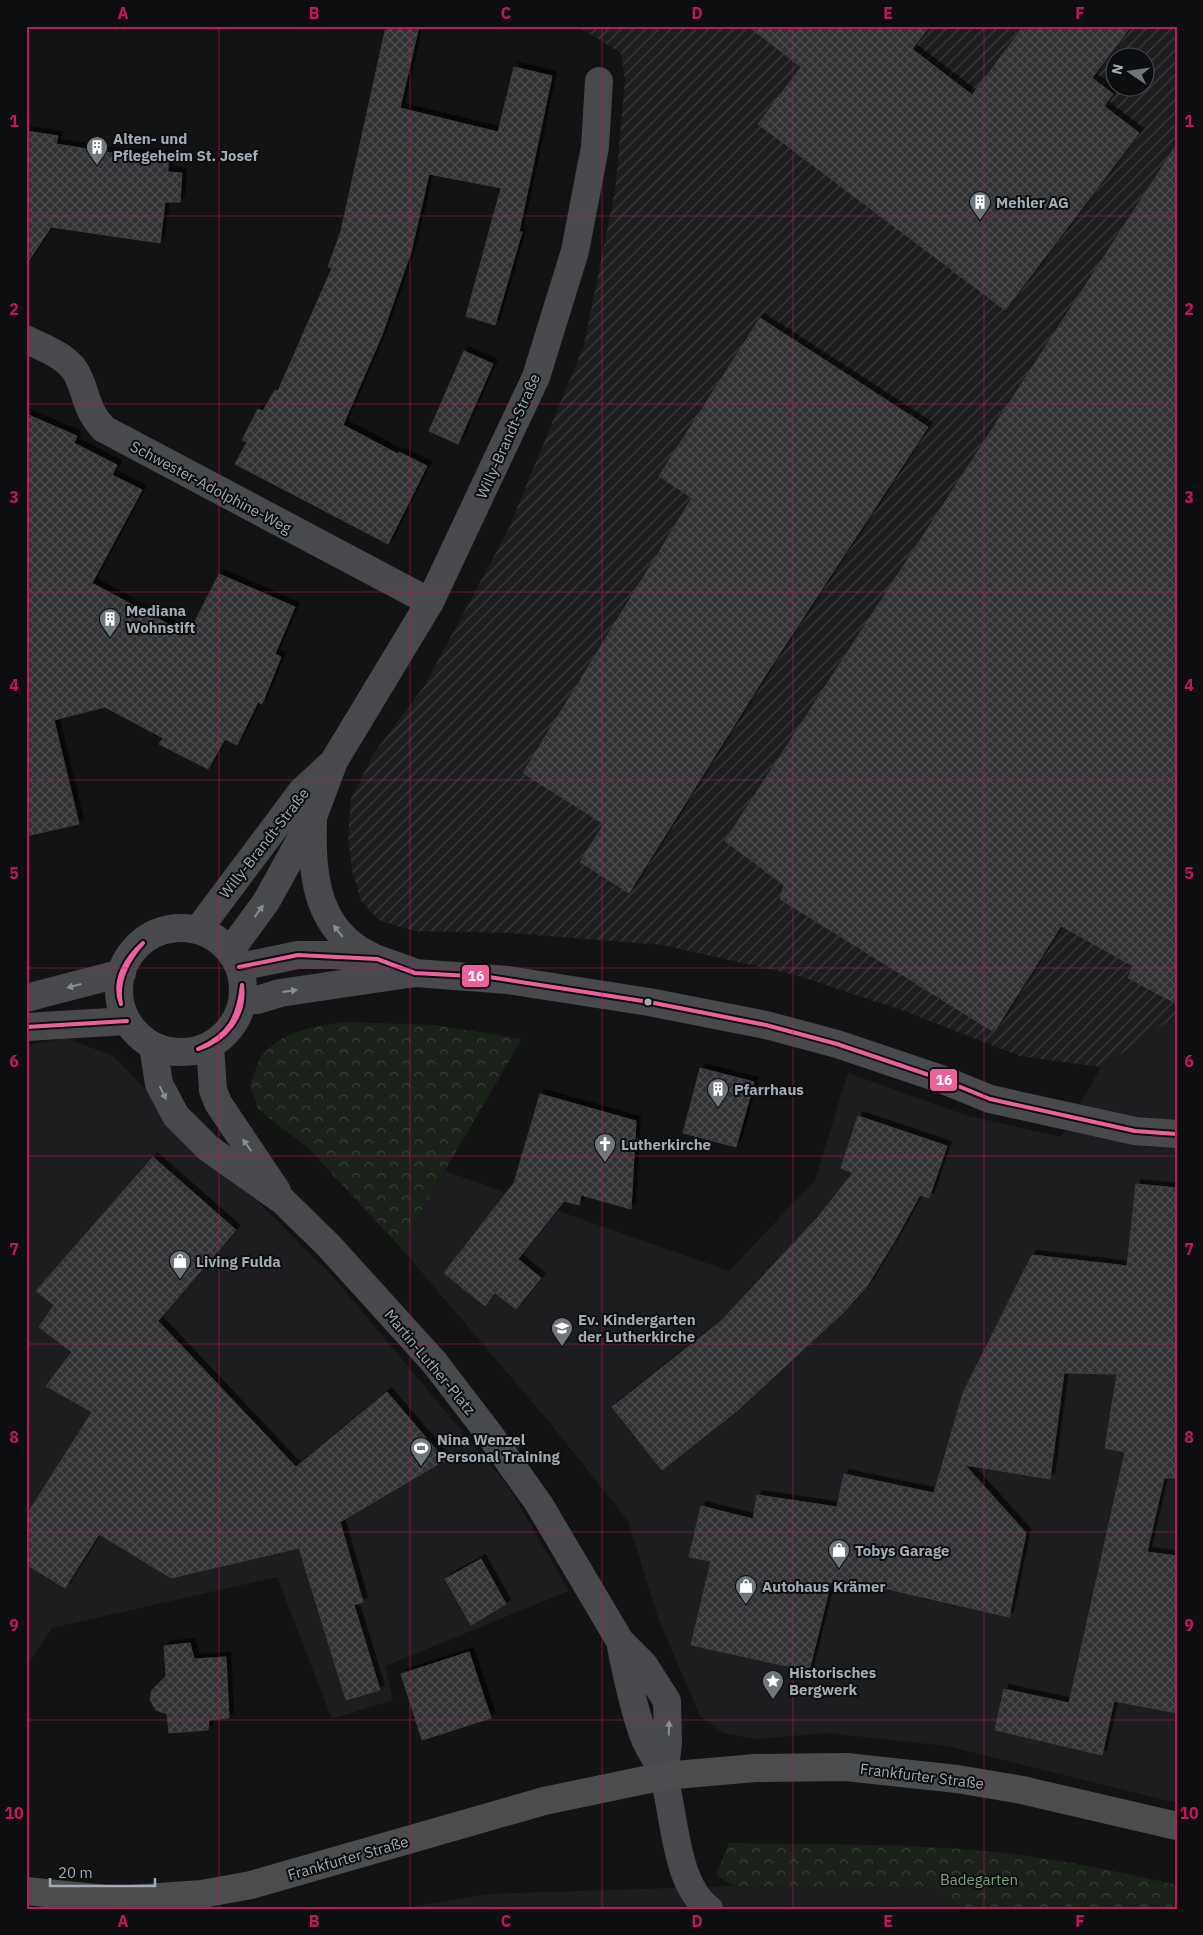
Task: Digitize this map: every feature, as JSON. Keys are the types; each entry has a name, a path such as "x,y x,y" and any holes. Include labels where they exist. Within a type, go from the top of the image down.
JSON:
{"main road":[{"name":"Frankfurter Straße","path":"26,1891 116,1900 202,1894 251,1885 544,1800 664,1776 764,1768 846,1767 895,1771 1022,1790 1177,1826"}],"street":[{"name":"Willy-Brandt-Straße","path":"235,959 313,817 334,761 430,602 536,377 575,252 594,146 599,81"},
{"name":"Schwester-Adolphine-Weg","path":"26,339 68,362 76,373 88,408 104,429 430,602"},
{"name":"Willy-Brandt-Straße","path":"198,930 302,791 334,761"},
{"path":"313,817 312,867 330,920 340,936 355,948 377,959 415,973"},
{"path":"182,927 198,930 210,935 235,959 243,978 243,1001 232,1027 210,1045 182,1052 167,1051 153,1046 138,1035 127,1021 121,1006 119,990 122,973 128,958 138,945 151,935 166,929 182,927"},
{"path":"235,959 298,955 377,959"},
{"path":"26,998 122,973"},
{"path":"243,1001 257,1000 280,993 415,973 508,980 631,999 766,1025 836,1044 941,1079 990,1099 1135,1131 1177,1134"},
{"path":"26,1027 127,1021"},
{"name":"Martin-Luther-Platz","path":"210,1045 213,1090 218,1103 282,1201"},
{"name":"Martin-Luther-Platz","path":"153,1046 159,1084 176,1116 208,1148 282,1201 330,1246 434,1362 490,1435 539,1504 620,1641 627,1684 643,1734 664,1776"},
{"path":"664,1776 685,1872 691,1888 700,1901 709,1909"}],"shaded area":[{"path":"577,26 1177,26 1177,1016 1101,1067 1020,1056 904,1011 799,976 663,945 510,933 415,931 380,921 361,901 352,870 348,836 351,799 374,753 425,685 508,530 584,345 615,191 625,80 621,53"},
{"path":"1177,1016 1177,1803 946,1746 827,1733 755,1739 723,1733 700,1716 658,1618 628,1521 550,1423 400,1247 445,1171 729,1271 815,1180 848,1073 965,1115 1061,1137 1101,1067"},
{"path":"66,1038 113,1056 334,1278 508,1486 569,1591 385,1666 393,1700 332,1719 277,1577 52,1628 26,1668 26,1045"},
{"path":"735,1886 936,1888 964,1909 399,1909 488,1894"}],"green space":[{"path":"345,1022 434,1025 522,1039 400,1247 308,1148 258,1109 250,1085 264,1053 282,1039 302,1030"},
{"name":"Badegarten","path":"729,1843 951,1848 1032,1856 1177,1885 1177,1909 964,1909 936,1888 735,1886 716,1875"}],"building":[{"path":"386,26 419,26 400,108 498,132 514,67 552,76 519,232 522,232 495,325 466,316 501,188 429,174 411,252 382,335 343,425 398,454 399,452 427,466 388,544 235,464 247,442 242,440 258,409 263,411 275,390 278,391 332,268 328,267 341,231"},
{"name":"Mehler AG","path":"748,26 930,26 912,49 972,95 1024,26 1131,26 1114,48 1106,48 1106,59 1092,78 1106,89 1106,98 1110,98 1104,106 1139,133 1005,310 758,124 801,67"},
{"name":"Alten- und Pflegeheim St. Josef","path":"26,131 58,136 56,144 112,153 168,156 168,172 182,173 180,202 165,202 160,243 51,227 26,265"},
{"path":"1177,144 1177,1004 1128,978 1133,966 1061,926 994,1032 780,899 784,885 725,841"},
{"path":"760,318 928,427 767,673 629,893 580,862 604,824 523,773 692,498 659,476"},
{"path":"464,351 493,364 458,444 429,431"},
{"name":"Mediana Wohnstift","path":"26,414 77,436 74,443 117,465 112,475 142,490 92,583 188,635 219,574 295,607 275,654 281,657 262,704 258,702 237,745 225,739 208,769 159,744 163,738 105,707 54,720 79,824 26,836"},
{"name":"Pfarrhaus","path":"700,1068 754,1082 736,1147 683,1133"},
{"path":"540,1094 636,1121 631,1209 581,1195 579,1205 564,1201 518,1259 541,1278 516,1309 495,1293 485,1306 444,1273 514,1183"},
{"path":"858,1116 947,1146 929,1198 920,1195 867,1286 845,1311 739,1409 662,1470 612,1407 721,1321 818,1217 853,1173 841,1168"},
{"path":"153,1157 236,1230 158,1321 296,1467 387,1392 445,1460 340,1522 363,1602 354,1605 380,1690 346,1700 299,1548 171,1578 99,1534 65,1588 26,1564 26,1516 92,1412 46,1386 72,1352 39,1327 54,1305 36,1291"},
{"path":"1136,1184 1177,1188 1177,1478 1164,1478 1147,1552 1177,1556 1177,1713 1114,1701 1102,1755 995,1730 1004,1689 1069,1703 1125,1452 1105,1448 1117,1374 1064,1373 1050,1479 965,1465 1026,1533 1009,1617 870,1585 869,1589 831,1582 809,1671 691,1645 711,1561 689,1557 701,1506 753,1519 757,1495 837,1507 844,1474 934,1493 963,1393 1032,1255 1127,1266"},
{"path":"481,1559 506,1604 471,1625 445,1579"},
{"path":"190,1643 194,1659 226,1657 229,1718 209,1720 208,1730 169,1733 167,1714 156,1710 150,1700 152,1690 166,1676 164,1646"},
{"path":"469,1652 491,1718 422,1740 401,1674"}],"transit line":[{"name":"16","path":"121,1004 118,987 122,970 143,943"},
{"name":"16","path":"121,1004 120,987 122,979 128,964 143,943"},
{"name":"16","path":"239,967 298,955 377,959 415,973 489,977 649,1002 766,1025 837,1044 941,1079 990,1099 1135,1131 1177,1134"},
{"name":"16","path":"198,1049 217,1038 230,1024 238,1007 242,985"},
{"name":"16","path":"198,1049 217,1040 232,1025 241,1007 242,985"},
{"name":"16","path":"26,1027 127,1021"}],"place":[{"name":"Alten- und Pflegeheim St. Josef","path":"97,166"},
{"name":"Mehler AG","path":"980,221"},
{"name":"Mediana Wohnstift","path":"110,638"},
{"name":"Pfarrhaus","path":"718,1108"},
{"name":"Lutherkirche","path":"605,1163"},
{"name":"Living Fulda","path":"180,1280"},
{"name":"Ev. Kindergarten der Lutherkirche","path":"562,1347"},
{"name":"Nina Wenzel Personal Training","path":"421,1467"},
{"name":"Tobys Garage","path":"839,1569"},
{"name":"Autohaus Krämer","path":"746,1605"},
{"name":"Historisches Bergwerk","path":"773,1700"}]}
